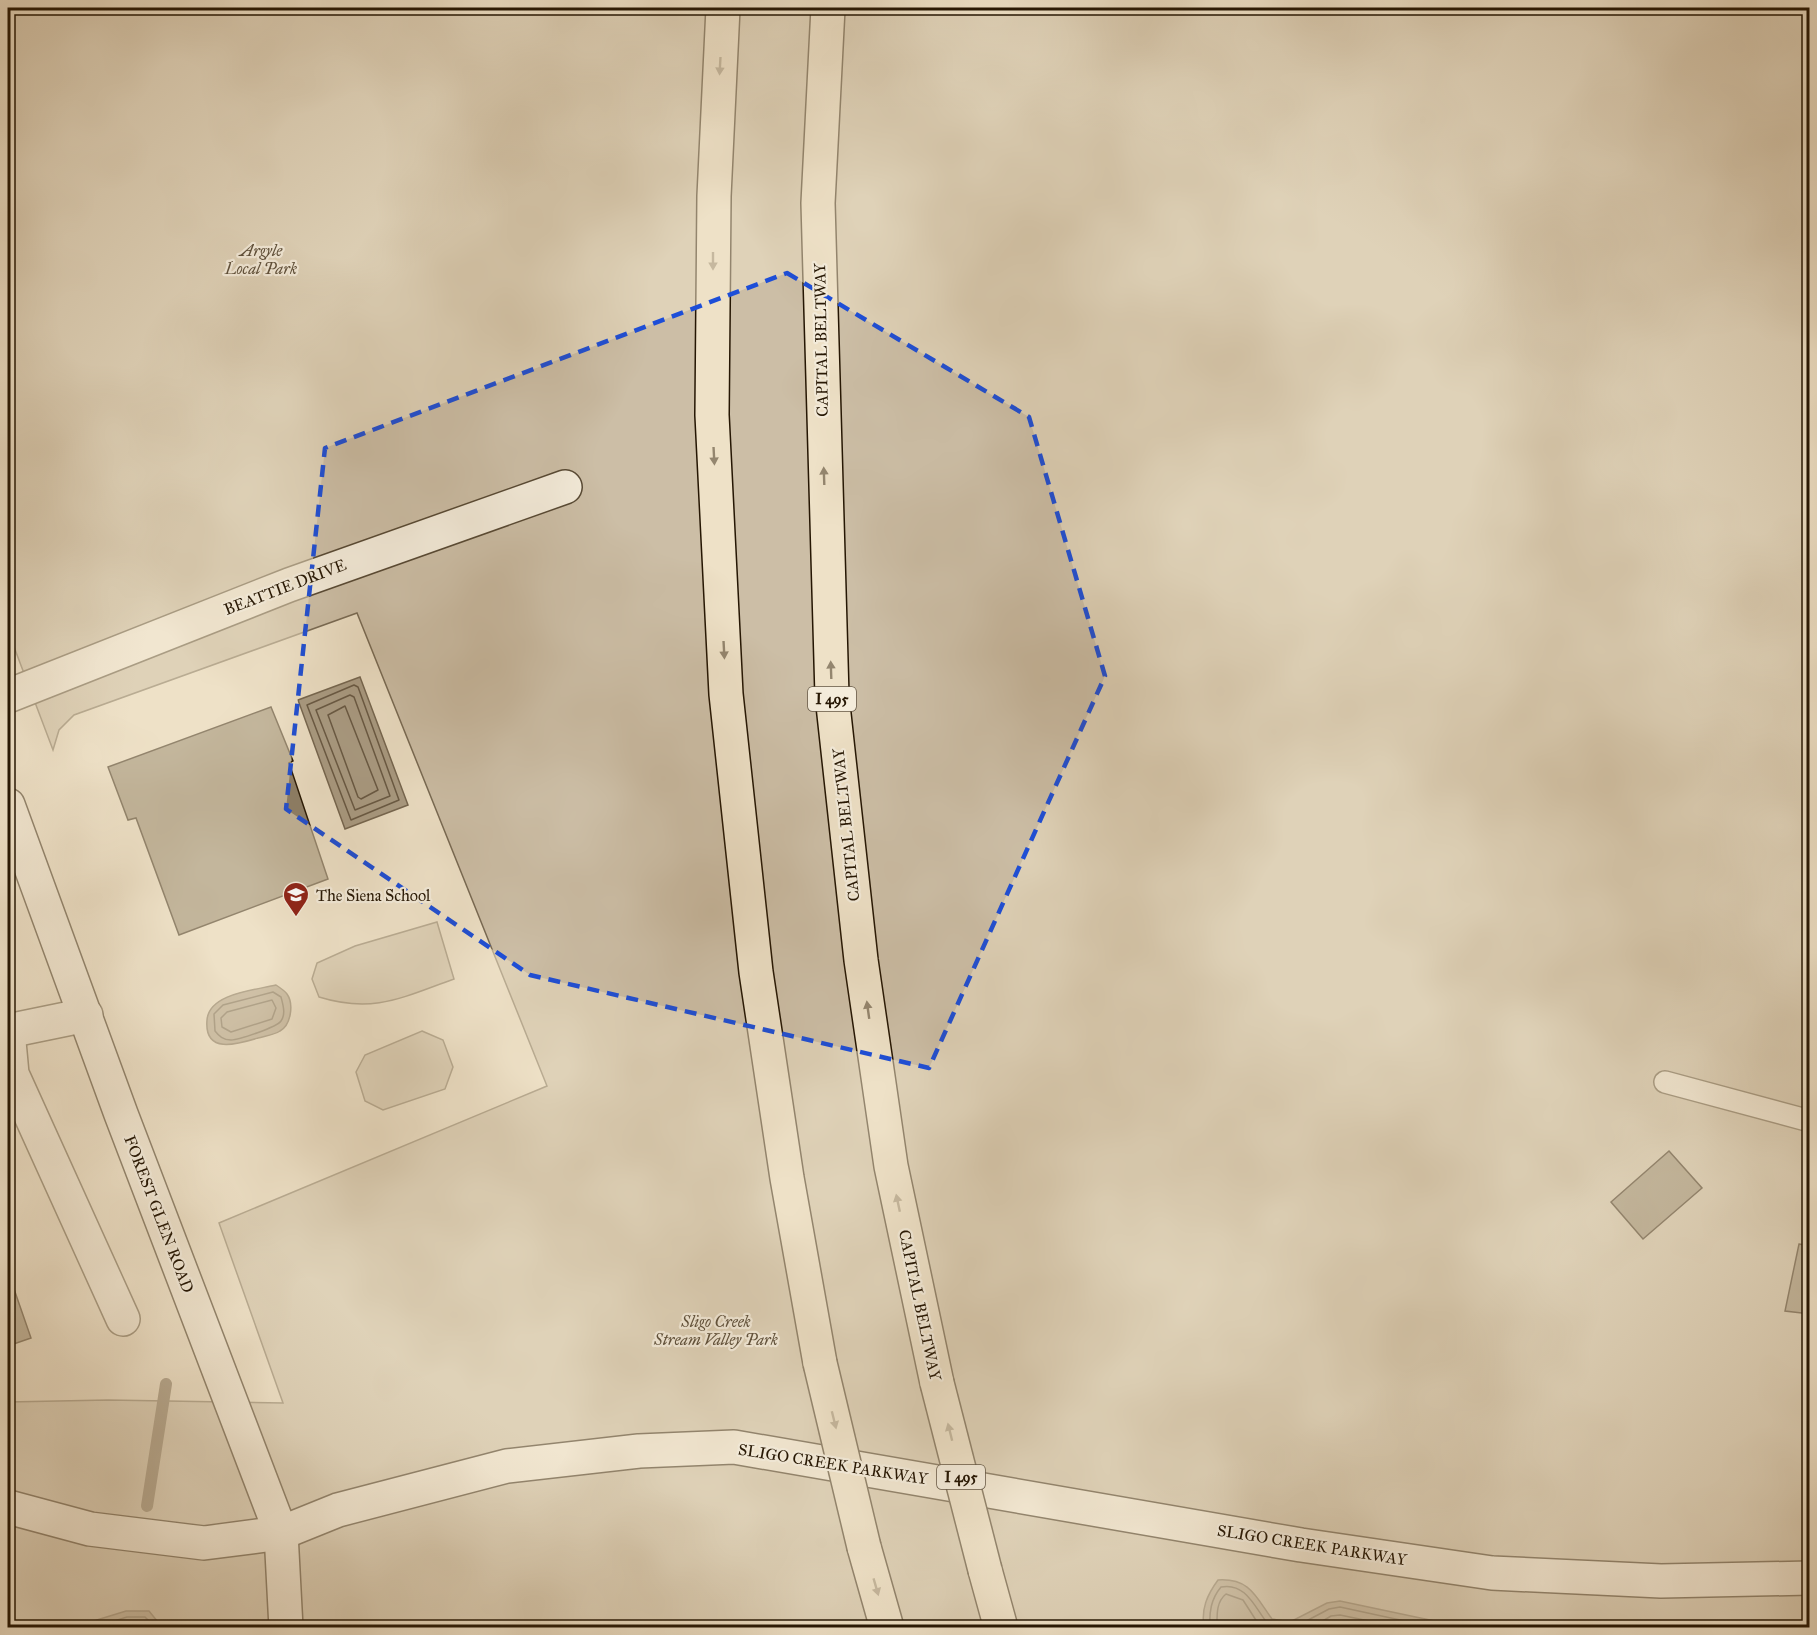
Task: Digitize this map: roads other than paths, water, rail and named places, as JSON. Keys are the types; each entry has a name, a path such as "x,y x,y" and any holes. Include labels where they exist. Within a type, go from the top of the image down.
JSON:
{"highway":[{"path":"723,8 714,196 712,415 726,693 756,972 787,1178 820,1363 864,1547 887,1628"},
{"name":"CAPITAL BELTWAY","path":"828,8 818,203 832,696 861,960 891,1166 937,1383 1001,1628"}],"street":[{"name":"BEATTIE DRIVE","path":"8,696 310,577 565,487"},
{"name":"FOREST GLEN ROAD","path":"8,805 121,1114 281,1533 286,1628"},
{"path":"86,1014 8,1031 12,1074 123,1319"},
{"name":"SLIGO CREEK PARKWAY","path":"8,1507 90,1529 204,1543 281,1533 338,1510 507,1466 639,1451 734,1447 1301,1545 1492,1573 1660,1581 1809,1578"}],"lane":[{"path":"1665,1082 1809,1121"}],"water":[{"path":"360,677 408,805 345,829 298,700"},
{"path":"276,985 286,993 290,1003 289,1019 284,1028 278,1032 241,1043 217,1043 211,1038 207,1020 216,1004 235,994"},
{"path":"1218,1580 1238,1582 1251,1590 1272,1619 1290,1622 1327,1603 1340,1601 1463,1627 1204,1627 1203,1614 1206,1602"},
{"path":"126,1611 149,1611 162,1627 74,1627"}],"waterway":[{"path":"147,1506 166,1384"}],"place":[{"name":"The Siena School","path":"296,918"}],"park label":[{"name":"Argyle Local Park","path":"261,259"},
{"name":"Sligo Creek Stream Valley Park","path":"716,1330"}]}
